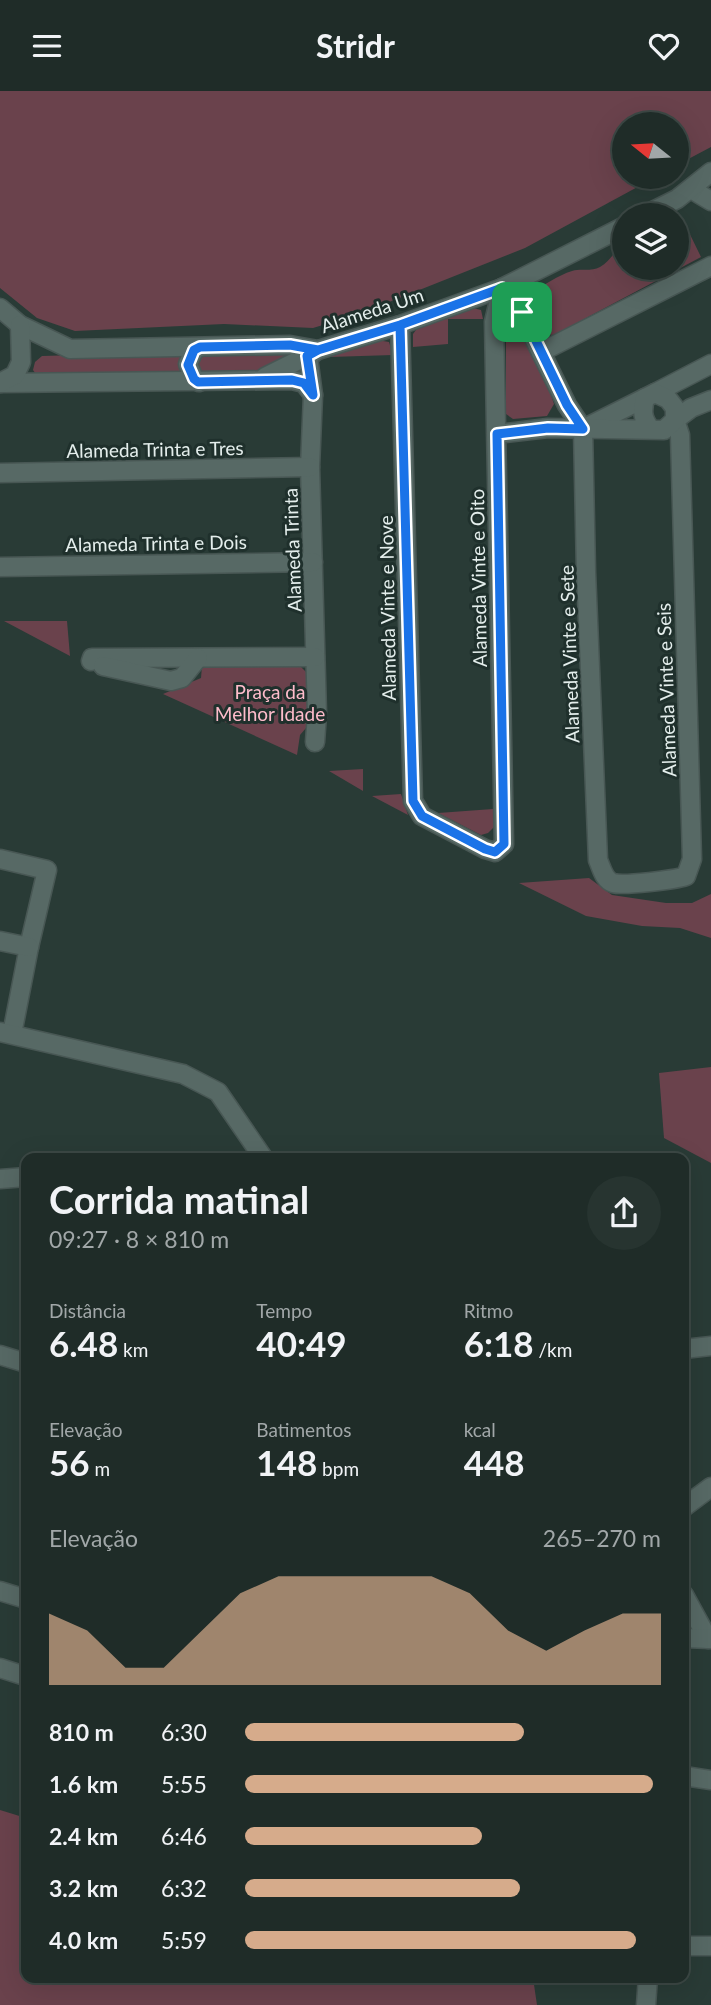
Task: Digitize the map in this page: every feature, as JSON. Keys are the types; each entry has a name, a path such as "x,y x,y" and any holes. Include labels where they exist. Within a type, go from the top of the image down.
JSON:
{"street":[{"path":"669,203 711,172"},
{"path":"691,189 711,201"},
{"name":"Alameda Um","path":"0,308 20,325 70,349 290,345 313,353 502,288 612,233"},
{"path":"541,352 711,266"},
{"path":"502,288 522,312 567,405 583,429"},
{"name":"Alameda Vinte e Oito","path":"485,849 495,852 504,844 494,322 502,288"},
{"path":"494,322 504,310 522,312"},
{"path":"0,383 15,375 21,362 20,325"},
{"name":"Alameda Vinte e Nove","path":"400,325 413,801 422,816 485,849"},
{"path":"198,382 188,365 194,350 200,347"},
{"path":"260,380 313,353"},
{"name":"Alameda Trinta","path":"313,353 310,467 315,742"},
{"path":"583,429 711,364"},
{"path":"0,383 292,380 304,383 313,395"},
{"path":"650,395 668,400 675,408 674,420"},
{"path":"650,395 643,420 650,428"},
{"path":"497,434 548,428 664,430 691,408 711,400"},
{"path":"548,428 567,405"},
{"name":"Alameda Vinte e Seis","path":"604,876 613,883 672,881 685,876 692,859 680,435 674,420"},
{"name":"Alameda Vinte e Sete","path":"583,429 598,860 604,876"},
{"name":"Alameda Trinta e Tres","path":"0,473 310,467"},
{"name":"Alameda Trinta e Dois","path":"0,567 313,562"},
{"path":"198,658 182,678 171,681 93,664 91,661 92,658 315,657"},
{"path":"0,859 47,870 6,1033 183,1074 218,1092 260,1153"},
{"path":"0,940 29,947"},
{"path":"0,1179 21,1177"},
{"path":"689,1348 711,1346"},
{"path":"0,1355 21,1361"},
{"path":"689,1503 711,1487"},
{"path":"0,1591 21,1597"},
{"path":"689,1603 710,1639"},
{"path":"689,1638 710,1639"},
{"path":"0,1668 21,1675"},
{"path":"689,1777 711,1780"},
{"path":"689,1947 711,1946"},
{"path":"644,1983 646,2005"}],"green space":[{"path":"0,91 711,91 711,147 690,158 690,112 612,112 612,189 634,189 525,248 359,314 313,328 224,324 75,331 37,318 0,288"},
{"path":"689,232 701,257 689,263"},
{"path":"612,256 612,280 658,280 554,335 543,334 528,302 531,292 567,273 593,269"},
{"path":"473,308 481,310 483,319 448,319 448,344 413,347 413,334 419,326"},
{"path":"506,319 515,321 551,395 554,404 547,416 513,419 506,414"},
{"path":"377,340 389,342 393,355 330,357"},
{"path":"290,349 297,354 263,375 207,377 196,370 199,356 204,352"},
{"path":"185,352 184,373 38,377 33,370 35,362 42,356"},
{"path":"4,621 67,621 70,656"},
{"name":"Praça da Melhor Idade","path":"299,665 307,673 310,717 300,735 297,755 163,694 201,678 202,666"},
{"path":"363,769 363,791 329,771"},
{"path":"401,794 408,815 372,796"},
{"path":"493,809 496,825 488,833 481,835 438,813"},
{"path":"589,878 612,895 666,903 692,903 711,894 711,938 680,928 642,926 586,916 519,883"},
{"path":"711,1067 711,1163 664,1138 659,1073"},
{"path":"0,1810 21,1816 21,1983 534,1983 537,2005 0,2005"}],"route":[{"path":"522,312 502,288 400,325 318,350 307,356 313,395 304,383 292,380 198,382 188,365 194,350 200,347 290,345 318,350 400,325 413,801 422,816 495,852 504,844 497,434 548,428 583,429 567,405 522,312"}]}
